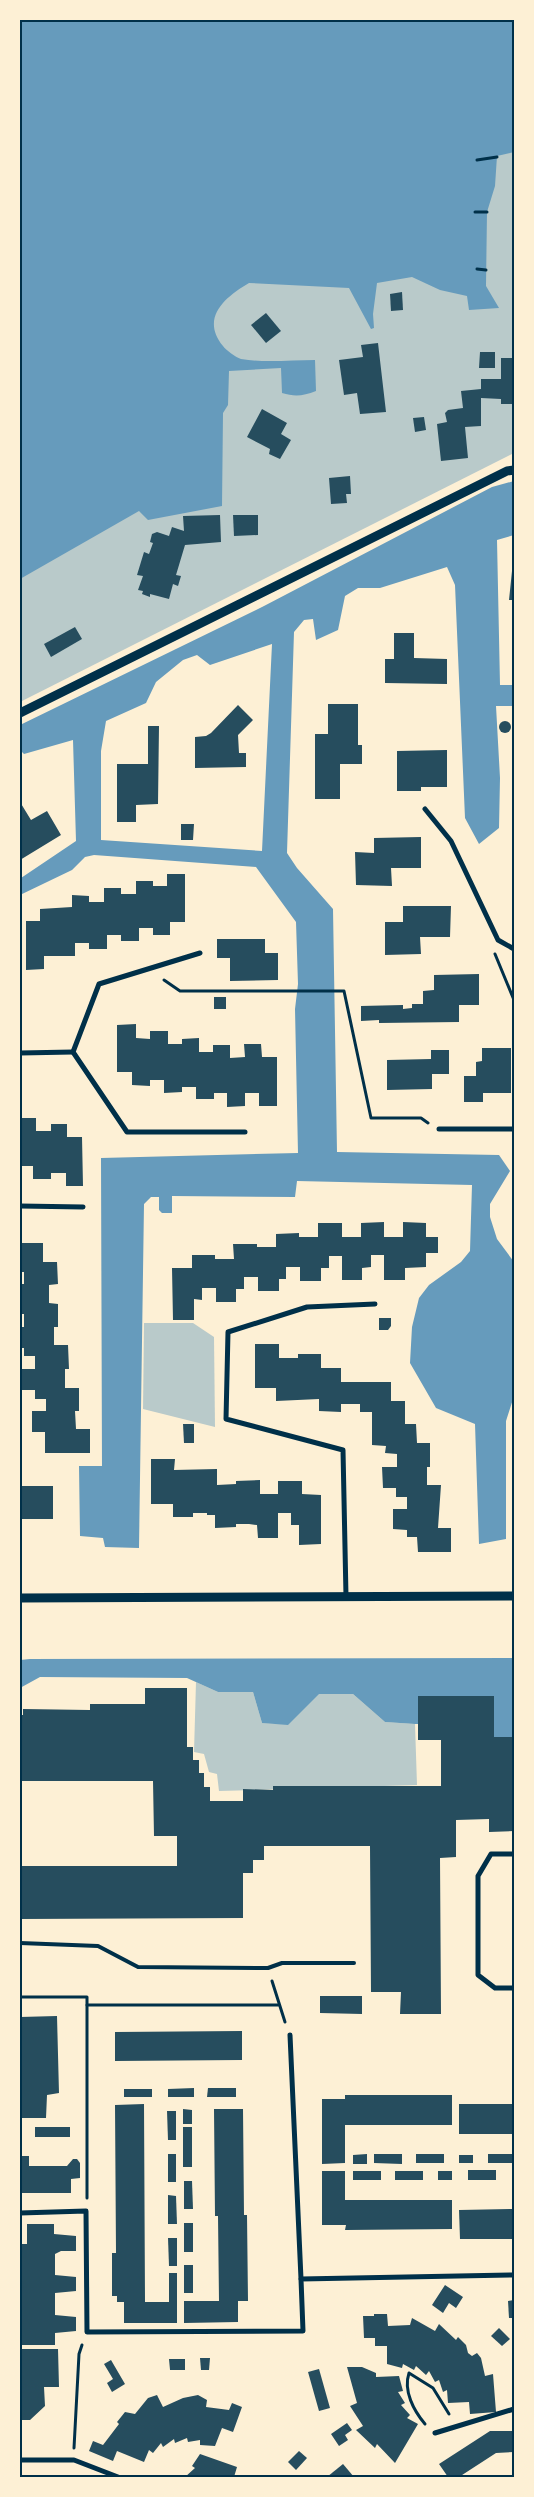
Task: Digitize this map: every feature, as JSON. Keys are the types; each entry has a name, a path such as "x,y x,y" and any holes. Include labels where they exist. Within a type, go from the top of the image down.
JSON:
{"street":[{"path":"20,713 383,531 507,471 514,470"},
{"path":"425,809 451,841 498,940 514,949"},
{"path":"73,1052 99,984 200,954"},
{"path":"20,1053 73,1052"},
{"path":"73,1052 127,1132 244,1132"},
{"path":"439,1129 514,1129"},
{"path":"20,1206 83,1206"},
{"path":"346,1596 344,1450 226,1419 228,1332 307,1307 375,1304"},
{"path":"20,1598 514,1596"},
{"path":"514,1854 492,1854 478,1876 478,1975 495,1988 514,1988"},
{"path":"20,2214 86,2211 87,2332 303,2331 290,2034"},
{"path":"302,2279 514,2275"},
{"path":"435,2433 514,2409"},
{"path":"20,2460 74,2460 118,2477"}],"lane":[{"path":"20,1944 98,1946 138,1967 268,1968 282,1963 354,1963"}],"path":[{"path":"476,160 496,157"},
{"path":"475,212 487,212"},
{"path":"477,269 486,270"},
{"path":"498,940 494,952 514,1000"},
{"path":"149,969 180,991 344,991 371,1118 421,1118 439,1129"},
{"path":"87,2005 278,2005 268,1968"},
{"path":"20,1997 87,1996 88,2176 86,2211"},
{"path":"74,2460 79,2354 87,2332"},
{"path":"435,2433 418,2416 414,2407 407,2388 409,2373 425,2381 440,2396 449,2413 452,2427"}],"shaded area":[{"path":"20,20 514,20 514,453 20,702"},
{"path":"144,1323 193,1323 214,1337 215,1427 143,1409"},
{"path":"196,1682 218,1692 253,1692 262,1723 288,1724 318,1694 353,1694 385,1722 415,1724 417,1785 219,1791 217,1774 209,1772 204,1754 194,1752"}],"water":[{"path":"20,20 514,20 514,152 497,156 495,186 487,212 486,286 499,308 469,310 467,296 440,290 412,277 377,283 373,314 374,328 371,329 349,288 249,283 232,295 218,309 214,326 223,346 241,359 268,361 315,360 316,391 299,395 282,393 281,368 229,371 228,405 223,413 222,506 148,520 139,511 20,579"},
{"path":"514,481 514,535 497,540 500,685 514,685 514,706 496,706 500,778 499,828 479,844 465,818 455,585 447,567 380,588 358,588 345,596 338,630 316,640 313,619 304,620 294,632 287,853 297,868 333,909 337,1152 499,1155 510,1171 490,1204 490,1217 497,1239 514,1262 514,1396 506,1421 506,1539 479,1544 475,1424 436,1408 410,1363 412,1327 419,1298 429,1285 461,1262 470,1251 472,1185 297,1181 295,1197 172,1196 172,1213 162,1213 159,1210 159,1197 151,1197 144,1204 139,1548 105,1547 103,1538 80,1536 79,1466 102,1466 101,1158 298,1153 295,1009 298,984 296,922 256,867 94,855 85,857 72,870 20,895 21,878 76,841 73,740 24,754 20,750 20,725 264,606 492,487","holes":["272,644 262,851 101,840 101,751 106,721 146,703 156,682 183,660 197,655 210,665"]},
{"path":"514,1658 514,1737 494,1737 494,1696 418,1696 418,1724 415,1724 385,1722 353,1694 319,1694 288,1725 262,1723 253,1692 218,1692 187,1678 40,1677 20,1688 20,1660 30,1659"}],"building":[{"path":"402,292 403,310 391,311 390,294"},
{"path":"266,313 281,331 266,343 251,325"},
{"path":"378,343 386,412 360,414 357,393 344,395 339,360 363,357 361,345"},
{"path":"480,352 495,352 495,368 479,368"},
{"path":"501,358 514,358 514,404 501,404 501,399 481,398 481,426 465,427 468,458 441,461 437,424 447,422 445,413 448,410 463,408 461,391 481,389 481,379 501,379"},
{"path":"262,409 287,423 281,434 291,440 280,459 269,454 270,449 247,437"},
{"path":"424,417 426,430 415,432 413,418"},
{"path":"350,476 351,494 346,494 347,503 331,504 329,478"},
{"path":"220,515 221,542 185,545 176,575 181,576 178,586 173,584 169,599 150,594 150,597 142,594 143,591 138,590 143,576 137,575 144,552 149,554 153,543 150,542 152,534 157,532 169,536 172,527 184,531 183,516"},
{"path":"233,515 258,515 258,535 234,536"},
{"path":"512,571 514,571 514,608 512,608 512,600 509,600"},
{"path":"75,627 82,639 51,657 44,644"},
{"path":"394,633 414,633 414,658 447,659 447,684 385,683 385,659 394,659"},
{"path":"328,704 358,704 358,745 362,745 362,764 340,764 340,799 315,799 315,734 328,734"},
{"path":"238,705 253,720 238,735 239,753 246,753 246,767 195,768 195,737 206,736 211,733"},
{"path":"505,721 511,727 505,733 499,727"},
{"path":"148,726 159,726 158,804 136,805 136,822 117,822 117,764 148,764"},
{"path":"447,750 447,787 421,787 421,791 397,791 397,751"},
{"path":"20,802 31,820 47,811 61,835 20,860"},
{"path":"181,824 194,824 193,840 181,840"},
{"path":"421,837 421,868 391,868 392,886 356,885 355,852 374,853 374,838"},
{"path":"167,874 185,874 185,922 170,922 170,935 153,935 153,928 139,928 139,941 121,941 121,935 107,935 107,949 89,949 89,943 75,943 75,956 44,956 44,969 26,970 26,921 40,921 40,909 72,907 72,895 89,896 89,902 104,902 104,888 121,888 121,894 136,894 136,881 153,881 153,886 167,886"},
{"path":"403,906 451,906 450,937 420,937 421,954 385,955 385,922 403,922"},
{"path":"217,939 265,939 265,953 278,953 278,980 230,981 230,958 217,958"},
{"path":"479,974 479,1005 459,1005 459,1022 379,1023 379,1020 361,1021 361,1006 403,1005 403,1009 412,1008 412,1004 423,1004 423,991 434,990 434,975"},
{"path":"214,997 226,997 226,1009 214,1009"},
{"path":"136,1024 136,1038 150,1039 150,1031 168,1031 168,1044 182,1044 182,1039 199,1038 199,1052 213,1052 213,1045 230,1045 230,1058 245,1057 244,1044 261,1044 262,1057 277,1057 277,1106 259,1106 259,1093 245,1093 245,1106 227,1107 227,1093 214,1093 214,1099 196,1099 196,1087 182,1087 182,1092 164,1093 164,1080 150,1080 150,1086 132,1085 132,1072 117,1072 117,1025"},
{"path":"482,1048 511,1048 511,1093 483,1093 483,1102 464,1102 464,1076 476,1076 476,1062 482,1061"},
{"path":"431,1050 449,1050 449,1074 432,1074 432,1089 387,1090 387,1060 431,1059"},
{"path":"20,1118 36,1118 36,1131 51,1131 51,1124 67,1124 67,1137 82,1137 83,1186 66,1186 66,1173 51,1173 51,1179 33,1179 33,1166 20,1166"},
{"path":"384,1222 384,1237 403,1237 403,1222 426,1223 426,1237 438,1237 438,1253 426,1253 426,1267 405,1268 405,1280 384,1280 384,1255 371,1255 371,1267 362,1268 362,1280 342,1280 342,1256 329,1256 329,1268 321,1268 321,1281 300,1281 300,1267 286,1267 286,1279 279,1279 279,1291 258,1291 258,1277 244,1277 244,1289 236,1289 236,1302 216,1302 216,1288 202,1288 202,1300 194,1299 194,1320 173,1320 172,1268 192,1268 192,1255 215,1255 215,1259 234,1259 233,1244 257,1244 257,1247 276,1247 276,1234 299,1233 299,1237 318,1237 318,1223 342,1223 342,1237 361,1237 361,1223"},
{"path":"20,1243 43,1243 43,1262 57,1262 58,1284 49,1285 49,1303 58,1304 58,1327 54,1327 54,1345 68,1345 69,1369 65,1369 65,1388 79,1388 79,1411 75,1411 76,1429 90,1429 90,1453 45,1453 45,1432 32,1432 32,1411 46,1411 46,1399 35,1399 35,1390 22,1390 21,1369 35,1369 35,1356 24,1356 24,1348 20,1348 20,1327 24,1327 24,1314 20,1314 20,1284 24,1284 24,1272 20,1272"},
{"path":"379,1318 391,1318 391,1326 388,1330 379,1330"},
{"path":"255,1344 279,1344 279,1358 298,1358 298,1354 321,1354 321,1368 341,1368 341,1382 391,1382 391,1401 405,1401 405,1424 416,1424 417,1443 430,1443 430,1467 427,1467 427,1485 441,1485 438,1528 451,1528 451,1552 418,1552 417,1537 407,1537 407,1530 393,1529 393,1509 407,1509 407,1497 396,1497 396,1488 383,1488 382,1467 397,1467 397,1454 385,1453 386,1446 372,1445 372,1412 360,1412 360,1404 341,1404 341,1412 319,1411 319,1399 276,1401 276,1388 255,1388"},
{"path":"183,1424 194,1424 194,1443 184,1443"},
{"path":"151,1459 175,1459 174,1470 217,1469 217,1485 236,1484 236,1481 260,1480 260,1494 278,1494 278,1481 302,1481 302,1494 321,1495 321,1544 299,1545 299,1525 291,1525 291,1513 278,1513 278,1538 258,1538 257,1525 236,1524 236,1527 215,1528 215,1515 207,1515 207,1513 193,1513 193,1517 173,1517 173,1504 151,1504"},
{"path":"20,1486 53,1486 53,1519 20,1519"},
{"path":"145,1688 187,1688 187,1747 193,1747 193,1760 199,1760 199,1773 204,1773 204,1787 210,1787 210,1801 243,1801 243,1789 273,1790 273,1786 441,1786 441,1740 418,1740 418,1696 494,1696 494,1737 514,1737 514,1831 489,1832 489,1819 456,1820 456,1857 440,1858 441,2014 400,2014 401,1992 371,1992 370,1846 264,1846 264,1860 253,1860 253,1873 243,1873 243,1918 20,1919 20,1866 177,1866 177,1836 154,1836 153,1781 20,1781 20,1715 23,1715 23,1709 90,1710 90,1704 145,1704"},
{"path":"320,1996 362,1996 362,2014 320,2013"},
{"path":"57,2016 59,2093 47,2095 46,2118 20,2118 20,2017"},
{"path":"242,2031 242,2060 115,2061 115,2032"},
{"path":"194,2088 194,2097 168,2097 168,2089"},
{"path":"208,2088 236,2088 236,2097 207,2097"},
{"path":"124,2089 152,2089 152,2097 124,2097"},
{"path":"345,2095 452,2095 452,2125 345,2125 345,2163 322,2164 322,2099 345,2099"},
{"path":"144,2104 145,2302 169,2302 169,2273 177,2273 177,2323 124,2323 124,2302 117,2302 117,2296 112,2296 112,2253 116,2253 115,2105"},
{"path":"459,2104 514,2104 514,2134 459,2134"},
{"path":"183,2109 192,2110 192,2124 183,2124"},
{"path":"214,2109 243,2109 244,2215 247,2215 248,2301 238,2301 238,2322 184,2323 184,2301 219,2301 218,2216 215,2216"},
{"path":"167,2111 176,2111 176,2140 168,2140"},
{"path":"35,2127 70,2127 70,2137 35,2137"},
{"path":"183,2127 192,2127 192,2167 183,2167"},
{"path":"168,2154 176,2154 176,2182 168,2182"},
{"path":"367,2154 367,2164 353,2164 353,2155"},
{"path":"374,2154 402,2154 402,2164 374,2163"},
{"path":"416,2154 444,2154 444,2163 416,2163"},
{"path":"488,2154 514,2154 514,2163 488,2163"},
{"path":"459,2155 473,2155 473,2163 459,2163"},
{"path":"22,2156 29,2156 29,2166 67,2166 73,2159 77,2159 80,2163 80,2178 71,2179 71,2193 20,2193"},
{"path":"468,2170 496,2170 496,2180 468,2180"},
{"path":"322,2171 345,2171 345,2200 452,2200 452,2229 345,2230 346,2225 322,2225"},
{"path":"353,2171 381,2171 381,2180 353,2180"},
{"path":"395,2171 423,2171 423,2180 395,2180"},
{"path":"438,2171 452,2171 452,2180 438,2180"},
{"path":"184,2181 192,2181 193,2209 184,2209"},
{"path":"168,2195 176,2196 177,2224 168,2224"},
{"path":"514,2209 514,2239 460,2239 459,2210"},
{"path":"184,2223 193,2223 193,2252 184,2252"},
{"path":"27,2224 54,2224 54,2234 76,2236 76,2251 61,2251 55,2254 55,2275 76,2277 76,2291 55,2293 55,2315 76,2317 76,2331 55,2333 55,2345 20,2345 20,2244 27,2244"},
{"path":"168,2238 177,2238 177,2266 169,2266"},
{"path":"184,2265 193,2265 193,2293 184,2293"},
{"path":"445,2285 463,2297 456,2308 449,2303 443,2313 432,2305"},
{"path":"514,2300 514,2318 509,2318 508,2301"},
{"path":"374,2314 387,2314 388,2326 410,2325 412,2318 435,2331 439,2324 456,2340 458,2337 466,2345 468,2353 472,2356 477,2353 481,2358 485,2376 493,2374 496,2412 470,2414 469,2402 448,2403 447,2390 443,2392 439,2380 435,2382 429,2371 426,2375 416,2366 414,2370 403,2364 402,2368 387,2364 387,2346 375,2346 375,2338 364,2338 363,2316 374,2316"},
{"path":"499,2328 510,2339 502,2346 491,2336"},
{"path":"21,2349 58,2349 59,2387 44,2387 45,2406 30,2420 20,2420"},
{"path":"200,2358 210,2358 209,2370 201,2370"},
{"path":"169,2359 185,2359 185,2370 170,2370"},
{"path":"111,2360 125,2384 112,2392 107,2383 113,2379 104,2364"},
{"path":"347,2367 362,2367 376,2373 376,2377 399,2376 403,2391 398,2392 405,2403 401,2405 410,2415 407,2418 418,2424 395,2463 377,2444 375,2448 356,2430 363,2426 350,2406 357,2403"},
{"path":"319,2369 330,2408 319,2411 308,2372"},
{"path":"157,2395 163,2407 183,2398 198,2395 207,2400 206,2407 229,2410 232,2403 242,2407 233,2432 222,2428 215,2446 200,2445 200,2440 188,2442 187,2438 175,2443 174,2439 163,2447 161,2443 153,2453 149,2450 144,2462 117,2451 113,2461 89,2451 93,2441 103,2445 119,2424 117,2422 125,2412 135,2414 148,2398"},
{"path":"347,2423 352,2430 345,2435 348,2440 339,2446 331,2434"},
{"path":"490,2431 514,2431 514,2452 496,2453 459,2477 448,2477 439,2464"},
{"path":"299,2451 307,2458 296,2470 288,2462"},
{"path":"200,2454 237,2467 234,2477 185,2477 195,2468 192,2466"},
{"path":"343,2464 354,2477 327,2477"}]}
